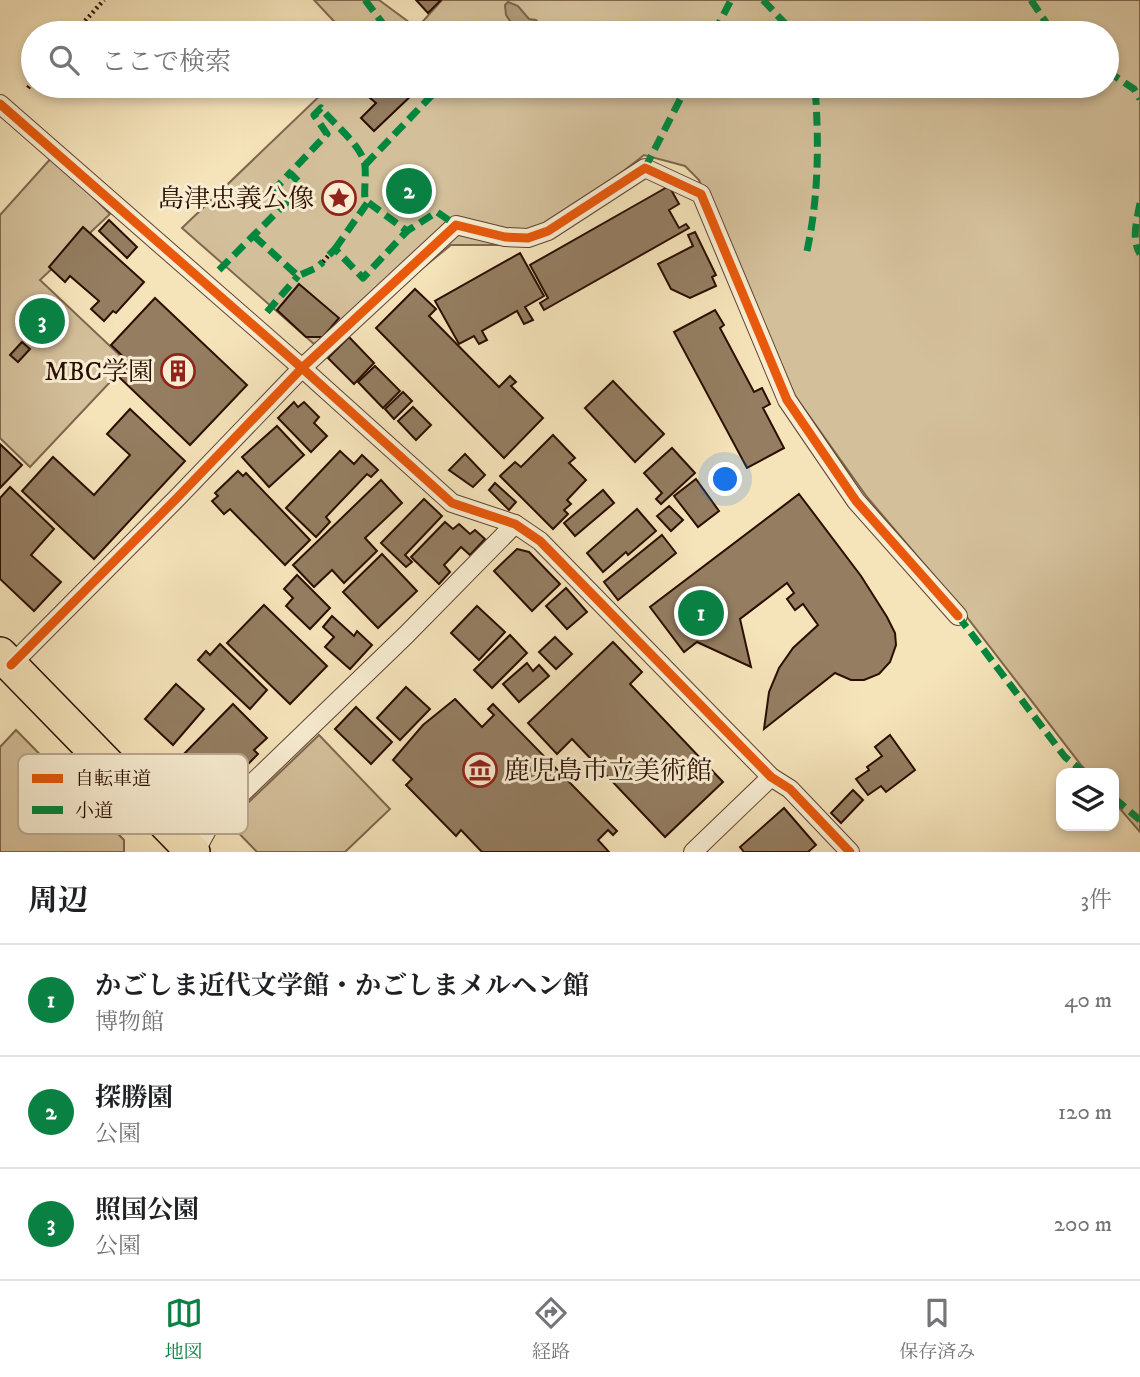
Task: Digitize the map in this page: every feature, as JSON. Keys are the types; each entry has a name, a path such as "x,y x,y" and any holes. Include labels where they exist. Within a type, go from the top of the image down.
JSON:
{"highway":[{"path":"6,659 99,754"},
{"path":"176,834 194,852"}],"street":[{"path":"0,104 452,503 515,524 540,541 771,777 790,789 850,852"},
{"path":"6,659 178,497 302,368 456,225 505,237 528,238 548,231 645,168 701,194 787,400 856,501 958,616"},
{"path":"248,787 406,635 515,524"},
{"path":"693,852 771,777"},
{"path":"194,852 205,834"}],"path":[{"path":"85,21 104,0"},
{"path":"323,262 329,255"}],"shaded area":[{"path":"314,0 379,0 408,21 334,21"},
{"path":"442,0 1140,0 1140,832 1119,808 1119,768 1084,768 1081,765 946,590 867,497 795,396 699,180 685,166 644,155 529,245 451,245 414,275 314,344 182,228 317,98 1119,98 1119,21 423,21"},
{"path":"508,2 518,6 529,19 537,21 510,21 505,5"},
{"path":"53,156 110,214 40,280 128,363 30,467 0,438 0,215"},
{"path":"16,730 40,754 18,754 18,834 118,834 124,840 124,852 0,852 0,747"},
{"path":"319,735 390,809 345,852 257,852 240,834 248,834 248,803"}],"building":[{"path":"416,0 441,0 428,13"},
{"path":"370,98 409,98 374,131 361,118 376,103"},
{"path":"669,186 679,204 669,210 679,228 686,224 689,228 544,310 540,303 548,298 530,265"},
{"path":"109,220 137,247 127,258 99,231"},
{"path":"83,227 144,282 116,313 113,311 104,321 91,309 99,301 70,276 65,282 49,267"},
{"path":"695,232 716,275 712,277 716,286 690,298 671,289 658,264 693,246 688,235"},
{"path":"520,253 544,296 525,307 533,320 524,324 517,311 482,331 487,340 479,344 474,336 459,344 435,301"},
{"path":"299,284 339,318 323,337 306,337 277,310"},
{"path":"415,289 436,309 429,316 499,387 510,376 516,382 511,386 543,418 504,458 376,328"},
{"name":"MBC学園","path":"155,298 247,385 190,445 119,377 131,364 111,345"},
{"path":"715,310 724,325 720,328 754,392 762,388 770,404 763,408 784,448 747,468 674,332"},
{"path":"349,337 374,363 354,384 328,358"},
{"path":"22,342 30,349 18,362 10,355"},
{"path":"375,366 400,391 383,408 358,382"},
{"path":"613,381 664,434 635,462 585,408"},
{"path":"403,392 412,401 394,419 385,409"},
{"path":"294,402 298,407 304,402 319,417 314,423 327,436 311,452 278,418"},
{"path":"413,407 431,425 416,440 398,421"},
{"path":"130,409 185,461 94,559 22,491 53,457 94,495 130,455 107,434"},
{"path":"277,426 304,455 269,487 242,457"},
{"path":"553,435 575,458 569,463 586,480 567,500 571,504 564,510 568,514 553,529 500,476 515,462 521,467"},
{"path":"0,444 22,465 0,488"},
{"path":"672,448 695,473 661,504 656,499 662,493 644,473"},
{"path":"340,451 354,464 362,455 378,470 371,477 367,474 326,517 330,522 316,537 286,508"},
{"path":"465,454 485,475 473,487 449,470"},
{"path":"238,471 243,476 246,473 310,540 285,565 230,509 224,514 212,501 218,496 215,493"},
{"path":"696,479 719,511 698,527 674,496"},
{"path":"381,480 402,503 365,538 377,551 344,583 332,570 314,587 293,565"},
{"path":"495,483 516,502 509,510 489,490"},
{"path":"10,487 54,529 31,555 61,582 34,611 0,579 0,498"},
{"path":"603,490 614,503 575,536 564,523"},
{"path":"799,494 861,576 887,617 895,633 896,645 890,662 879,674 864,680 851,680 835,673 764,729 769,692 779,668 793,648 818,625 803,604 795,610 787,599 794,593 787,583 740,619 751,667 697,642 684,652 650,607"},
{"path":"424,499 442,516 405,555 412,562 406,567 381,543"},
{"path":"669,506 683,520 671,531 657,516"},
{"path":"637,509 656,531 603,572 587,553"},
{"path":"445,522 453,529 459,524 470,534 475,530 485,539 470,555 461,547 444,565 450,572 439,584 411,557"},
{"path":"662,535 676,553 618,600 604,582"},
{"path":"517,549 529,552 560,584 532,611 494,571"},
{"path":"382,554 417,591 378,628 343,592"},
{"path":"297,575 330,608 310,629 286,606 293,598 284,589"},
{"path":"566,588 587,612 567,629 546,606"},
{"path":"264,605 327,666 290,704 227,643"},
{"path":"477,606 505,632 479,660 451,633"},
{"path":"332,616 354,636 357,631 372,645 350,669 325,647 334,637 323,627"},
{"path":"510,635 527,653 492,688 474,670"},
{"path":"555,637 572,654 556,669 539,652"},
{"path":"613,642 642,672 630,684 723,782 665,837 572,739 557,754 528,723"},
{"path":"220,644 267,690 250,709 198,660 206,651 210,655"},
{"path":"527,663 533,671 539,665 549,676 519,702 503,684"},
{"path":"176,684 204,709 173,745 145,719"},
{"path":"406,687 430,709 400,740 377,718"},
{"name":"鹿児島市立美術館","path":"455,699 482,727 494,715 488,709 493,704 617,831 613,835 608,830 598,840 609,852 482,852 461,830 456,836 406,785 412,779 393,760 423,725"},
{"path":"233,704 267,738 254,750 258,754 248,764 248,754 184,754"},
{"path":"356,707 392,742 371,764 335,729"},
{"path":"890,735 915,770 886,792 881,786 868,795 856,779 882,756 875,747"},
{"path":"853,790 863,800 841,823 831,813"},
{"path":"784,808 816,845 808,852 744,852 740,847"}],"marked path":[{"path":"365,0 381,21"},
{"path":"720,21 731,0"},
{"path":"763,0 783,21"},
{"path":"1031,0 1045,21"},
{"path":"1119,79 1134,89 1140,99"},
{"path":"365,165 429,98"},
{"path":"645,168 681,98"},
{"path":"807,251 817,168 816,98"},
{"path":"219,270 303,186 290,173 327,134 314,115 321,108 354,143 363,158 365,200 407,231 437,212 456,225"},
{"path":"282,208 270,194 290,173"},
{"path":"335,249 368,202"},
{"path":"1140,203 1135,236 1140,254"},
{"path":"329,255 335,249 363,278 407,231"},
{"path":"254,236 298,276 323,262"},
{"path":"267,312 298,276"},
{"path":"958,616 1065,757 1079,768"},
{"path":"1119,802 1140,820"}],"cycle path":[{"path":"0,104 452,503 515,524 540,541 771,777 790,789 850,852"},
{"path":"11,665 302,368 456,225 505,237 528,238 548,231 645,168 701,194 787,400 856,501 958,616"}],"place":[{"name":"探勝園","path":"409,191"},
{"name":"島津忠義公像","path":"339,198"},
{"name":"照国公園","path":"42,321"},
{"name":"MBC学園","path":"178,371"},
{"name":"かごしま近代文学館・かごしまメルヘン館","path":"701,613"},
{"name":"鹿児島市立美術館","path":"480,770"}]}
